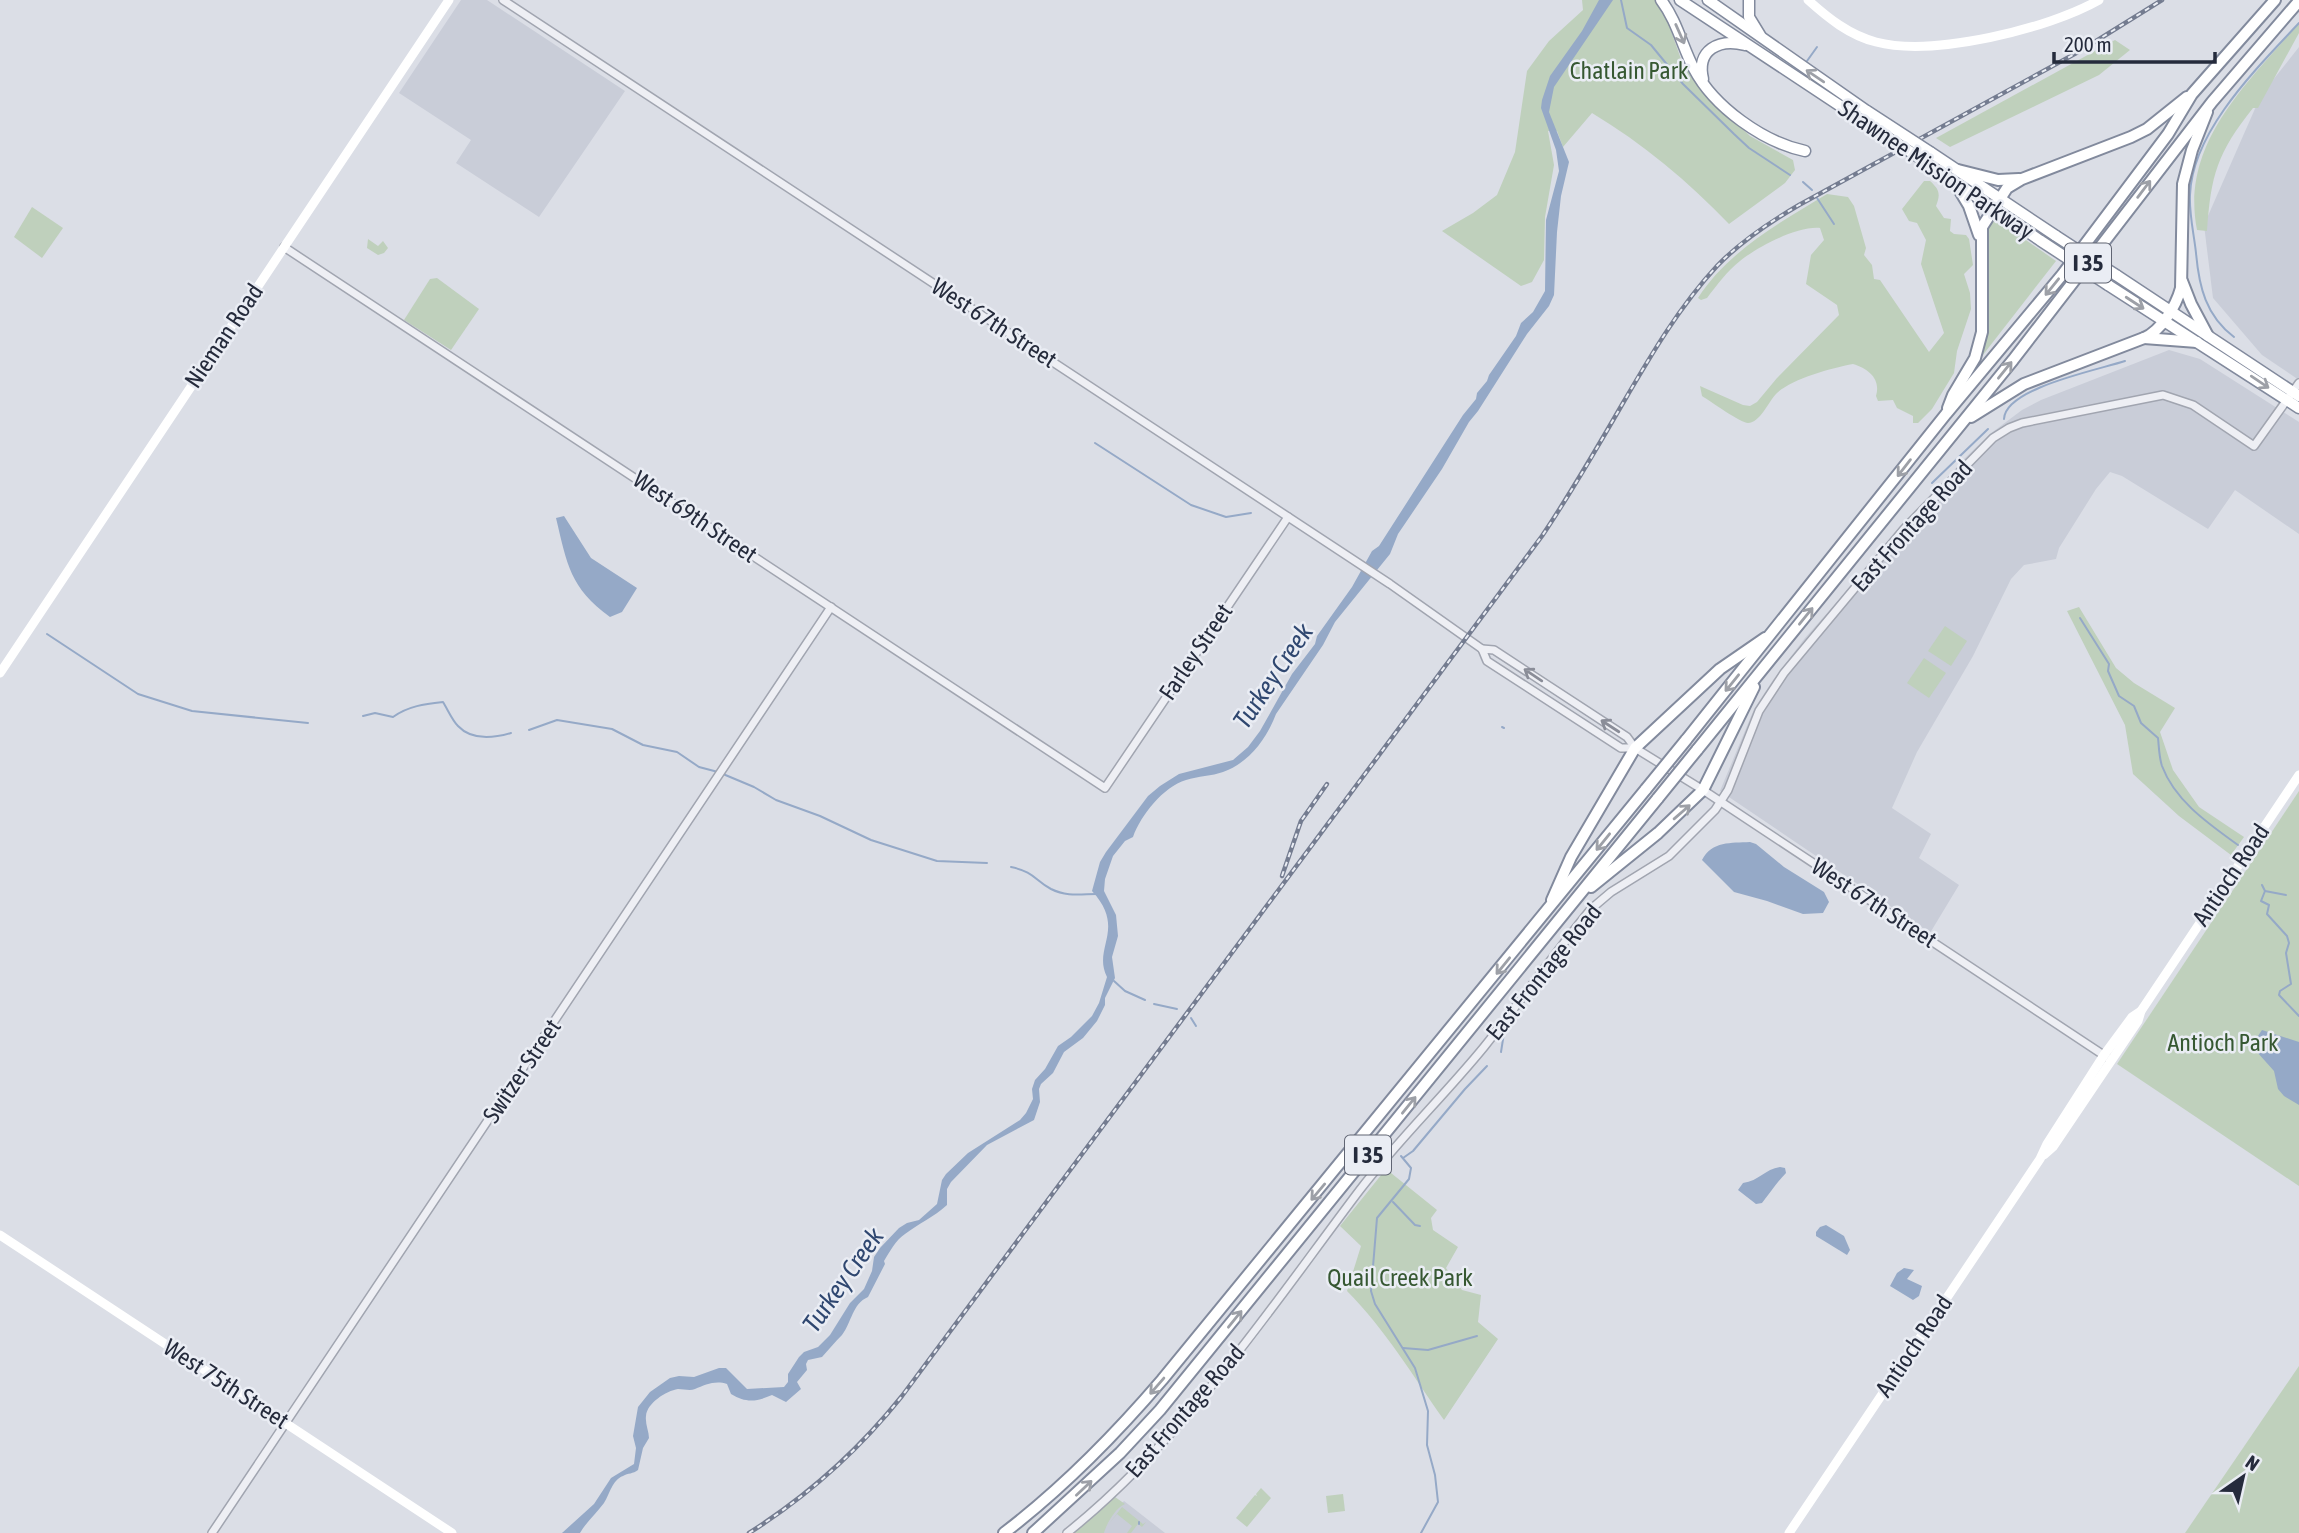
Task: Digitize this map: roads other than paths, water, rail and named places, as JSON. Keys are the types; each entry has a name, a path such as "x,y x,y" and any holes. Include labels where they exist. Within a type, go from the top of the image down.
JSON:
{"highway":[{"path":"1661,0 1673,19 1694,68 1722,103 1753,130 1782,145 1805,151"},
{"name":"Shawnee Mission Parkway","path":"1680,0 1864,115 1997,203 2056,236 2116,275 2295,393 2299,408"},
{"name":"Shawnee Mission Parkway","path":"1713,0 1864,115"},
{"path":"1749,0 1749,16 1763,40"},
{"name":"I 35","path":"1004,1533 1064,1483 1134,1413 1546,912 1946,414 2062,275 2168,134 2192,94 2275,0"},
{"name":"I 35","path":"1032,1533 1120,1453 1160,1410 1963,423 2212,102 2299,1"},
{"path":"1704,83 1701,69 1703,60 1716,46 1743,44 1761,53"},
{"path":"1946,414 1953,395 1975,358 1982,332 1982,227 2007,188 2022,179 2147,129 2192,94"},
{"path":"1963,423 2024,384 2156,331 2180,295 2183,184 2192,150 2212,102"},
{"path":"1981,244 1973,215 1956,176 2022,179"},
{"name":"Shawnee Mission Parkway","path":"1997,203 2041,241 2163,321 2197,342 2295,393"},
{"path":"2181,279 2208,336"},
{"path":"2144,338 2197,342"},
{"path":"1546,912 1570,857 1635,748 1720,668 1775,630"},
{"path":"1576,900 1668,824 1703,790 1762,669"}],"main road":[{"name":"Nieman Road","path":"0,673 449,0"},
{"path":"1808,0 1840,26 1874,42 1892,46 1963,43 2063,16 2099,0"},
{"name":"Antioch Road","path":"1788,1533 2040,1159 2047,1144 2108,1058 2132,1017 2140,1011 2299,775"},
{"name":"West 75th Street","path":"0,1235 452,1533"}],"street":[{"name":"West 67th Street","path":"503,0 1359,563 1482,649 1494,650 1627,737 1635,748 1703,790 2108,1058"},
{"name":"West 69th Street","path":"284,247 1105,788"},
{"name":"East Frontage Road","path":"1067,1533 1115,1490 1194,1406 1362,1188 1483,1047 1591,909 1611,892 1684,844 1721,802 1759,711 1784,673 1904,528 1999,433 2021,423 2163,395 2193,405 2254,446 2295,393"},
{"name":"Farley Street","path":"1105,788 1288,517"},
{"name":"Switzer Street","path":"212,1533 831,607"},
{"name":"West 67th Street","path":"1482,649 1487,661 1574,718 1621,748 1635,748"},
{"path":"1574,718 1581,707"}],"water":[{"path":"1599,0 1613,0 1554,87 1549,112 1569,162 1561,196 1554,295 1549,306 1527,334 1469,422 1442,469 1398,534 1390,554 1335,622 1256,749 1232,768 1186,780 1169,789 1147,811 1133,837 1125,841 1113,856 1104,891 1116,915 1118,936 1112,957 1115,978 1097,1021 1083,1038 1064,1052 1053,1073 1041,1084 1040,1102 1034,1120 987,1145 951,1182 947,1189 947,1205 896,1243 884,1261 885,1264 868,1297 855,1309 842,1335 822,1357 808,1360 807,1370 797,1382 801,1389 786,1402 772,1395 756,1400 741,1399 731,1394 727,1384 718,1383 693,1390 678,1389 663,1395 653,1402 647,1411 649,1438 643,1448 638,1470 616,1481 604,1503 580,1533 562,1533 594,1504 611,1478 634,1464 636,1448 633,1436 638,1407 650,1392 670,1378 694,1377 726,1368 747,1389 784,1387 788,1382 788,1374 799,1357 818,1347 830,1335 850,1303 864,1289 872,1271 874,1257 880,1248 899,1228 919,1220 937,1204 942,1180 968,1153 1020,1120 1033,1099 1035,1080 1045,1069 1058,1046 1092,1016 1107,977 1103,957 1107,916 1092,891 1100,862 1106,852 1148,796 1160,786 1179,774 1233,760 1248,747 1292,674 1352,587 1372,551 1379,546 1476,399 1477,393 1516,336 1521,323 1533,312 1545,291 1546,220 1559,171 1556,150 1541,108 1542,100 1550,76 1582,31"},
{"path":"564,516 591,558 637,588 622,612 610,617 586,596 578,585 567,562 556,518"},
{"path":"1750,842 1824,892 1829,902 1823,913 1803,914 1734,892 1702,860 1717,846"},
{"path":"2262,1030 2299,1042 2299,1105 2278,1089 2274,1071 2257,1052 2254,1042"},
{"path":"1780,1167 1785,1168 1786,1173 1762,1203 1756,1204 1738,1190 1743,1183"},
{"path":"1826,1225 1844,1236 1850,1250 1847,1255 1816,1236 1820,1227"},
{"path":"1904,1268 1914,1270 1907,1279 1922,1286 1919,1296 1913,1300 1890,1286 1897,1273"}],"waterway":[{"path":"1621,0 1627,28 1651,45 1683,84 1749,148 1790,175"},
{"path":"2234,337 2224,329 2210,310 2202,289 2190,209 2194,171 2202,147 2230,102 2299,23"},
{"path":"1807,61 1817,47"},
{"path":"1803,182 1812,190"},
{"path":"1817,198 1834,224"},
{"path":"2004,419 2008,408 2036,389 2125,361"},
{"path":"1932,483 1988,429"},
{"path":"1095,443 1191,505 1226,517 1251,513"},
{"path":"2080,618 2109,664 2108,671 2119,696 2134,706 2141,723 2158,738 2162,766 2175,790 2194,811 2238,845"},
{"path":"47,634 138,694 192,711 308,723"},
{"path":"363,716 375,713 393,717 411,708 443,702 456,724 470,734 490,737 511,733"},
{"path":"529,730 557,720 612,729 643,745 677,752 699,767 718,772"},
{"path":"723,774 776,800 820,816 871,840 937,861 987,863"},
{"path":"1011,867 1030,874 1057,892 1097,894"},
{"path":"2262,885 2265,891 2286,895"},
{"path":"2265,891 2261,901 2269,905 2267,914 2287,936 2289,943 2286,953 2291,984 2280,991 2279,995 2299,1016"},
{"path":"1114,981 1125,991 1145,1000"},
{"path":"1154,1004 1177,1009"},
{"path":"1191,1018 1196,1026"},
{"path":"1501,1052 1504,1033"},
{"path":"1403,1158 1413,1151 1487,1066"},
{"path":"1401,1156 1411,1168 1409,1179 1377,1218 1371,1291 1375,1304 1415,1368 1428,1411 1427,1445 1435,1475 1438,1502 1421,1533"},
{"path":"1393,1202 1415,1225 1420,1226"},
{"path":"1403,1348 1428,1350 1477,1336"}],"railway":[{"path":"749,1533 832,1471 902,1396 1542,536 1666,332 1717,266 1746,240 1788,211 2080,51 2162,0"},
{"path":"1282,876 1301,821 1327,784"}],"park label":[{"name":"Chatlain Park","path":"1629,71"},
{"name":"Antioch Park","path":"2223,1043"},
{"name":"Quail Creek Park","path":"1400,1278"}],"water label":[{"name":"Turkey Creek","path":"1273,676"},
{"name":"Turkey Creek","path":"843,1280"}]}
